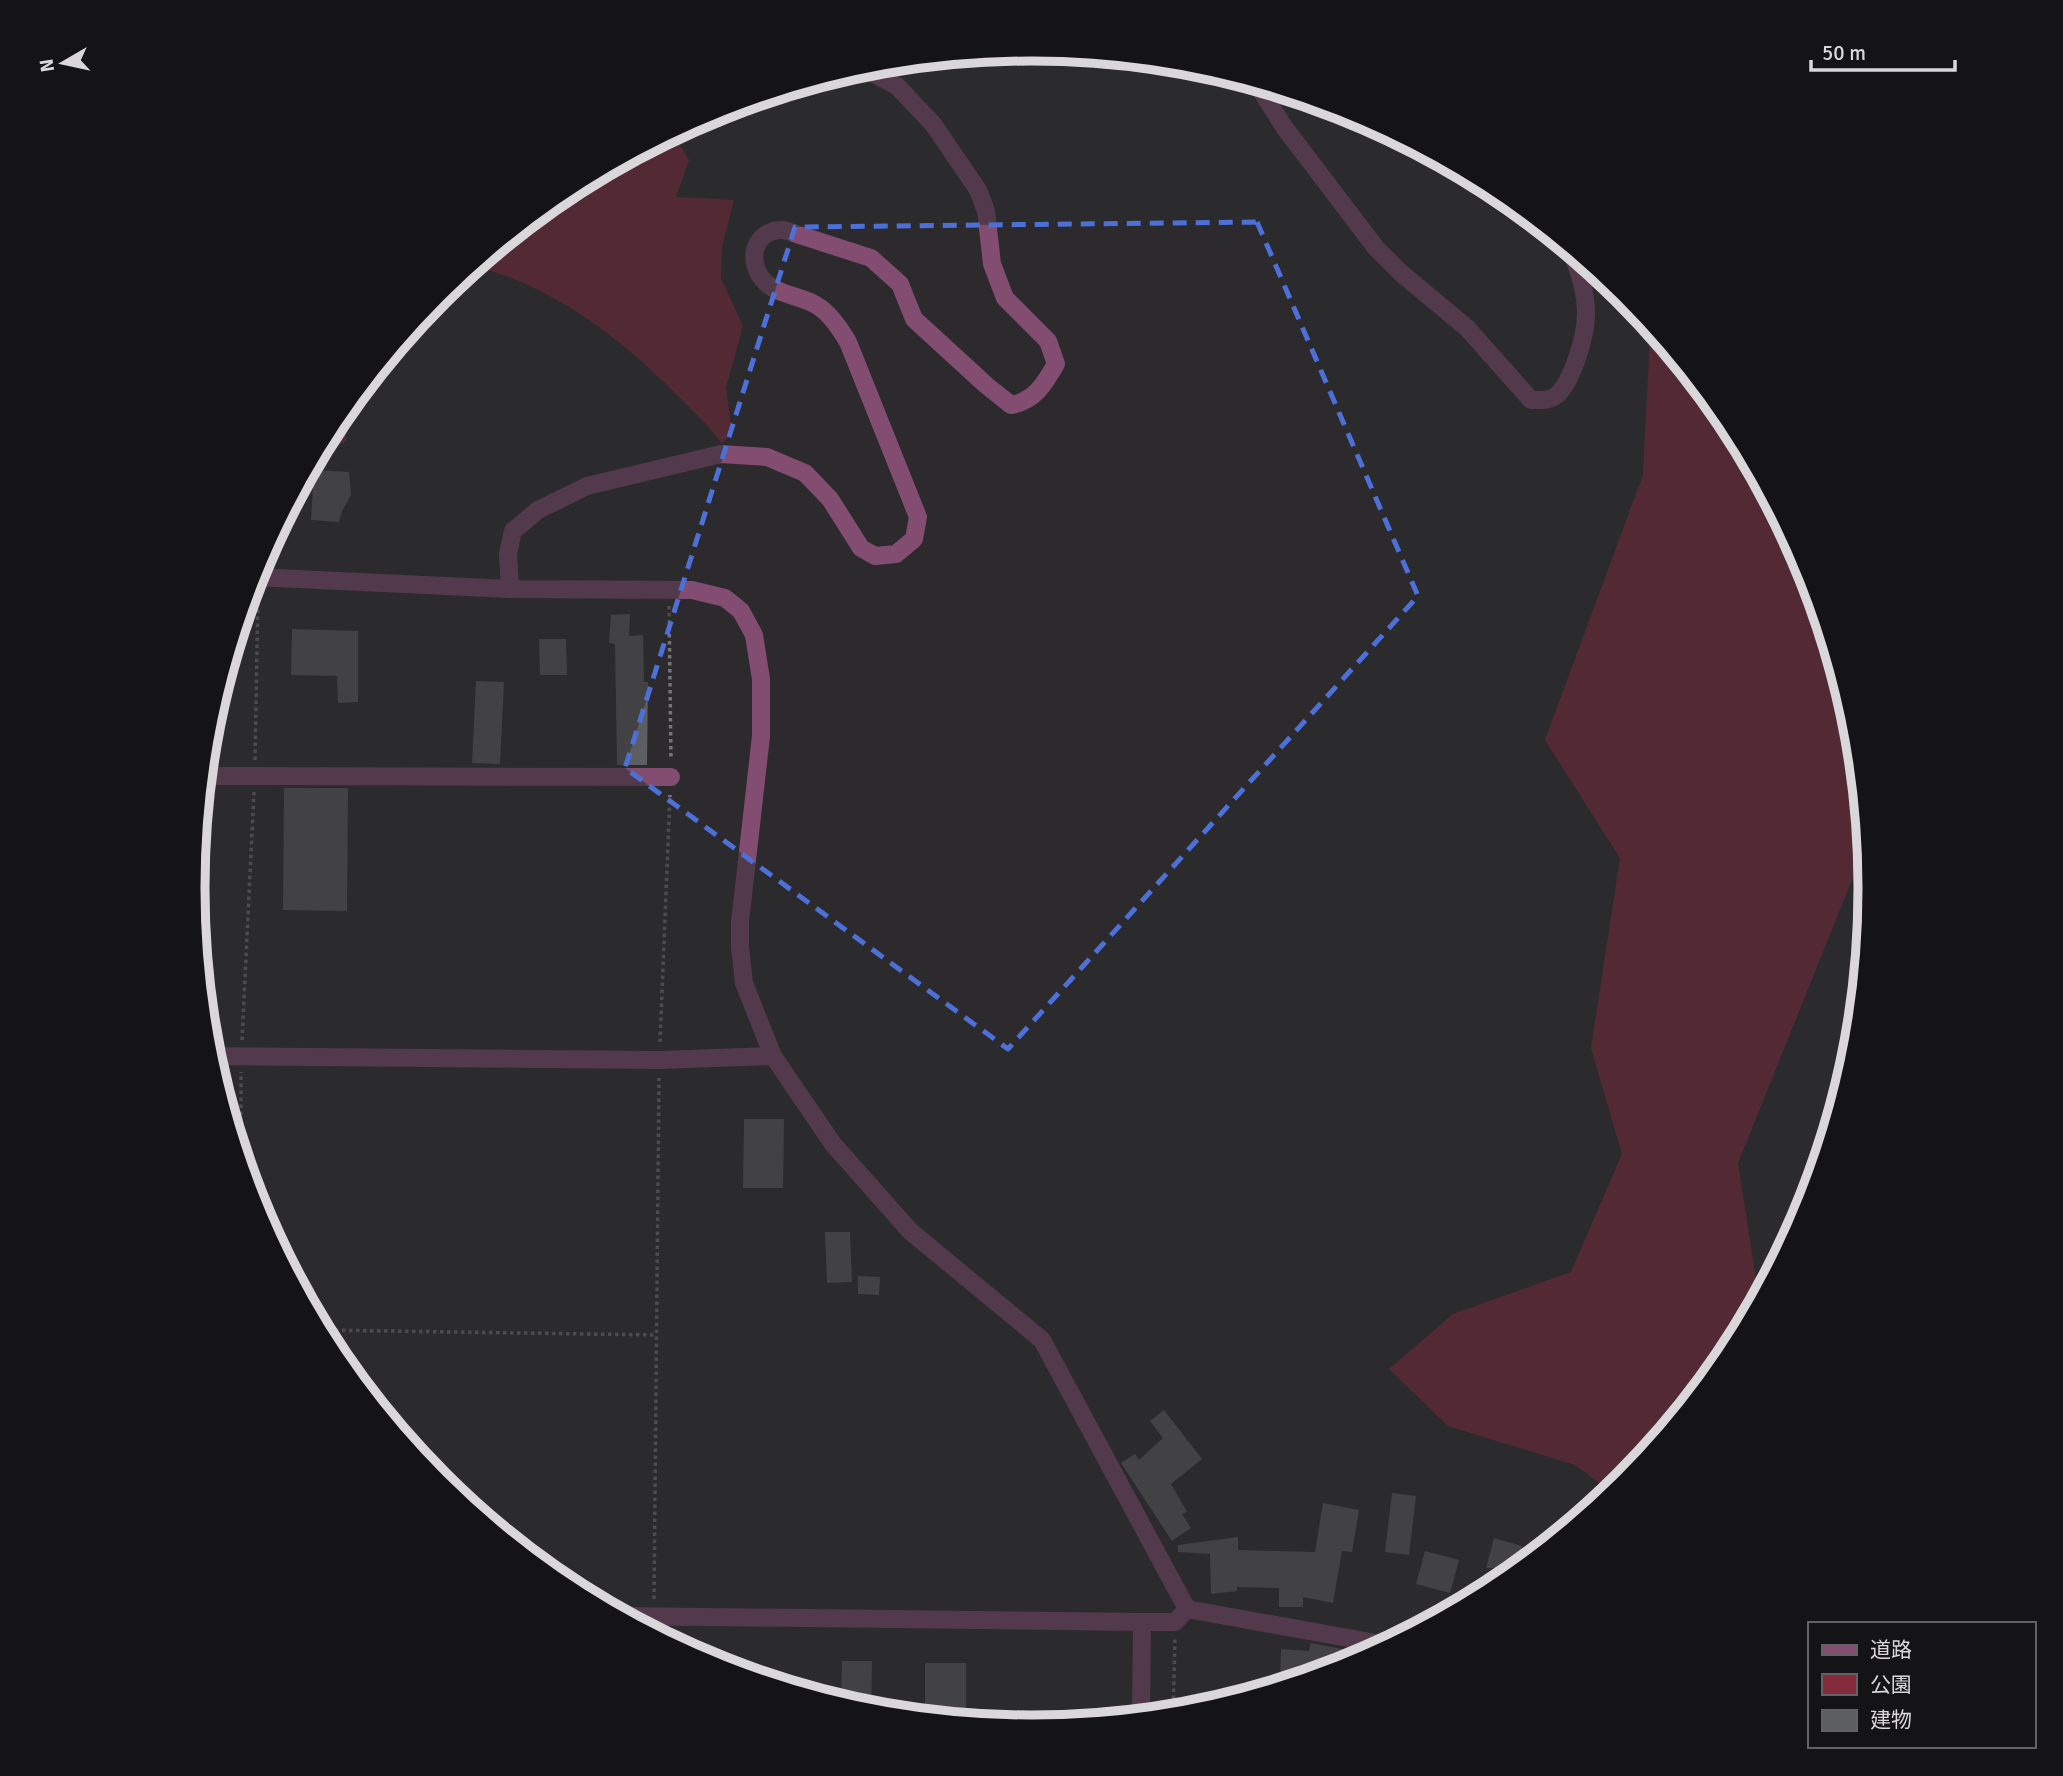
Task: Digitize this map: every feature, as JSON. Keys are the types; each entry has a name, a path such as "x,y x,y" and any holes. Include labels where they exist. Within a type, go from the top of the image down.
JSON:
{"street":[{"path":"510,589 508,554 513,531 538,510 587,486 721,454 767,457 804,473 830,499 861,548 875,556 896,554 914,539 918,517 848,342 817,306 767,285 759,274 753,256 759,239 772,230 784,230 871,258 900,284 914,319 1011,405 1024,403 1044,386 1056,364 1048,341 1005,298 992,264 986,211 978,190 933,124 897,86 878,76"},
{"path":"1264,95 1284,127 1376,248 1401,273 1467,328 1531,400 1546,400 1557,394 1578,360 1586,315 1581,278 1576,265"},
{"path":"266,577 510,589 692,590 725,598 741,611 754,635 761,679 761,736 740,922 740,947 744,983 773,1056 833,1144 910,1231 1041,1339 1181,1615"},
{"path":"213,776 671,777"},
{"path":"223,1056 660,1060 773,1056"},
{"path":"641,1616 1142,1622 1181,1615 1369,1642"},
{"path":"1141,1708 1142,1622"}],"path":[{"path":"653,1616 660,1060 671,777 669,590"},
{"path":"254,771 256,604"},
{"path":"241,1128 241,1056 254,784"},
{"path":"334,1330 655,1335"},
{"path":"1174,1702 1181,1615"}],"highlighted area":[{"path":"1257,222 1418,596 1008,1049 625,768 795,227"}],"green space":[{"path":"678,141 689,160 676,197 734,200 722,246 721,278 743,326 726,387 732,432 722,444 657,375 610,335 585,317 531,286 483,269 572,201 618,172"},
{"path":"1650,340 1719,429 1773,522 1795,572 1830,674 1842,727 1851,780 1857,867 1738,1163 1757,1284 1719,1347 1687,1391 1653,1433 1603,1485 1575,1465 1448,1426 1389,1369 1453,1314 1571,1272 1622,1154 1591,1048 1620,858 1545,740 1643,475"},
{"path":"346,426 346,441 331,450"}],"building":[{"path":"319,470 349,472 351,495 339,522 311,520 313,480"},
{"path":"630,614 629,636 643,635 644,682 648,682 647,765 617,765 615,644 609,643 611,615"},
{"path":"292,629 358,631 358,702 338,703 337,676 291,675"},
{"path":"539,639 566,639 567,675 540,675"},
{"path":"476,681 504,682 500,764 472,763"},
{"path":"284,788 348,788 347,911 283,910"},
{"path":"744,1119 784,1119 783,1188 743,1188"},
{"path":"825,1232 850,1232 852,1282 827,1283"},
{"path":"858,1276 880,1277 879,1295 858,1294"},
{"path":"1164,1410 1202,1459 1171,1484 1187,1512 1182,1514 1191,1528 1172,1541 1121,1463 1135,1454 1139,1460 1163,1438 1150,1421"},
{"path":"1392,1493 1416,1496 1409,1555 1385,1552"},
{"path":"1323,1503 1359,1510 1352,1552 1342,1551 1333,1603 1303,1597 1303,1607 1279,1607 1279,1588 1237,1587 1237,1591 1211,1594 1210,1554 1178,1552 1178,1545 1238,1537 1238,1550 1315,1552"},
{"path":"1494,1538 1522,1546 1520,1555 1501,1568 1486,1568"},
{"path":"1425,1551 1459,1560 1450,1593 1416,1584"},
{"path":"1311,1643 1351,1651 1280,1676 1281,1649 1309,1651"},
{"path":"842,1661 872,1661 871,1699 841,1692"},
{"path":"925,1663 966,1663 966,1712 925,1708"}]}
